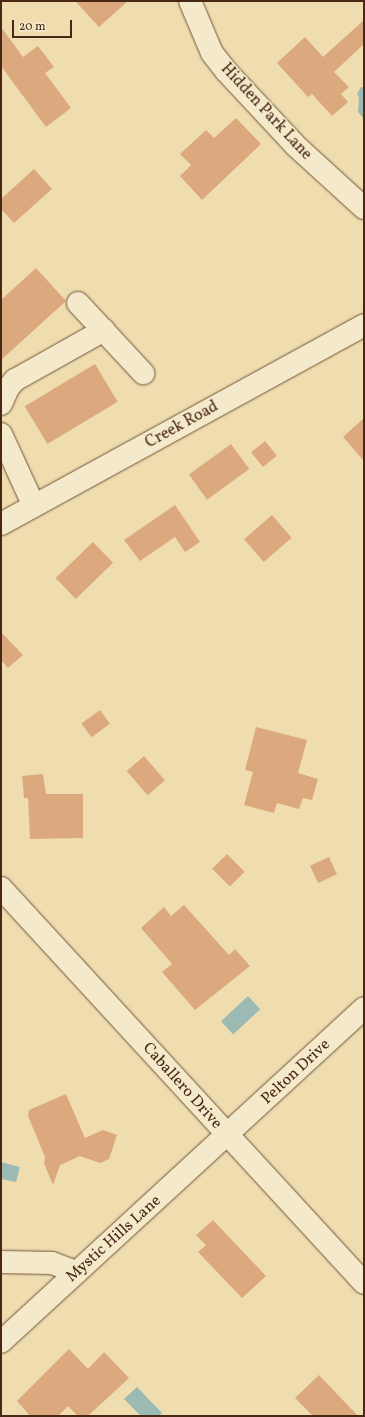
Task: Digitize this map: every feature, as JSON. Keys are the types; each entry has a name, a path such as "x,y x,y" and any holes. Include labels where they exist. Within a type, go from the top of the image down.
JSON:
{"street":[{"name":"Hidden Park Lane","path":"190,1 209,47 226,72 296,146 364,208"},
{"path":"78,303 143,373"},
{"name":"Creek Road","path":"1,524 364,325"},
{"path":"1,404 8,388 15,380 104,330"},
{"path":"1,434 34,506"},
{"name":"Caballero Drive","path":"1,888 227,1136 364,1283"},
{"name":"Pelton Drive","path":"227,1136 364,1008"},
{"name":"Mystic Hills Lane","path":"1,1342 76,1272 227,1136"},
{"path":"1,1262 44,1262 76,1272"}],"water":[{"path":"361,87 364,87 364,119 358,112 359,97 357,94"},
{"path":"248,996 260,1009 233,1034 221,1021"},
{"path":"1,1162 20,1167 16,1182 1,1179"},
{"path":"137,1387 162,1413 159,1416 141,1416 124,1399"}],"building":[{"path":"75,1 128,1 99,27"},
{"path":"364,20 364,44 334,72 349,87 341,94 348,102 332,116 312,94 308,97 277,63 305,37 323,57"},
{"path":"1,27 23,57 38,46 54,67 45,73 71,108 46,127 1,66"},
{"path":"236,118 261,144 202,200 180,176 191,165 180,154 206,130 214,138"},
{"path":"34,169 52,189 14,223 1,209 1,199"},
{"path":"36,268 66,301 1,360 1,300"},
{"path":"95,364 118,402 47,444 25,406"},
{"path":"364,418 364,461 343,437"},
{"path":"265,441 277,456 263,467 251,452"},
{"path":"231,444 249,469 207,500 189,475"},
{"path":"175,505 200,542 185,552 175,537 140,561 124,540"},
{"path":"272,515 292,538 264,562 244,539"},
{"path":"93,542 113,563 76,599 56,578"},
{"path":"1,632 23,655 8,668 1,660"},
{"path":"100,710 110,724 91,737 81,724"},
{"path":"256,727 307,740 298,773 318,779 312,800 303,798 299,809 277,803 274,813 244,805 253,772 245,770"},
{"path":"144,756 165,780 148,795 127,771"},
{"path":"43,774 46,794 83,794 83,838 30,839 28,798 24,798 22,776"},
{"path":"227,854 245,872 230,887 212,869"},
{"path":"329,857 337,874 318,883 310,866"},
{"path":"184,905 229,955 235,949 250,966 195,1010 162,972 172,964 141,928 164,907 171,916"},
{"path":"66,1094 85,1138 103,1130 117,1135 109,1159 100,1163 80,1156 60,1165 53,1185 44,1163 45,1157 28,1116 29,1110"},
{"path":"213,1220 266,1276 242,1298 198,1252 206,1245 196,1235"},
{"path":"69,1349 88,1369 104,1352 129,1378 88,1416 78,1416 68,1406 58,1416 30,1416 17,1401"},
{"path":"319,1375 358,1416 313,1416 295,1398"}]}
